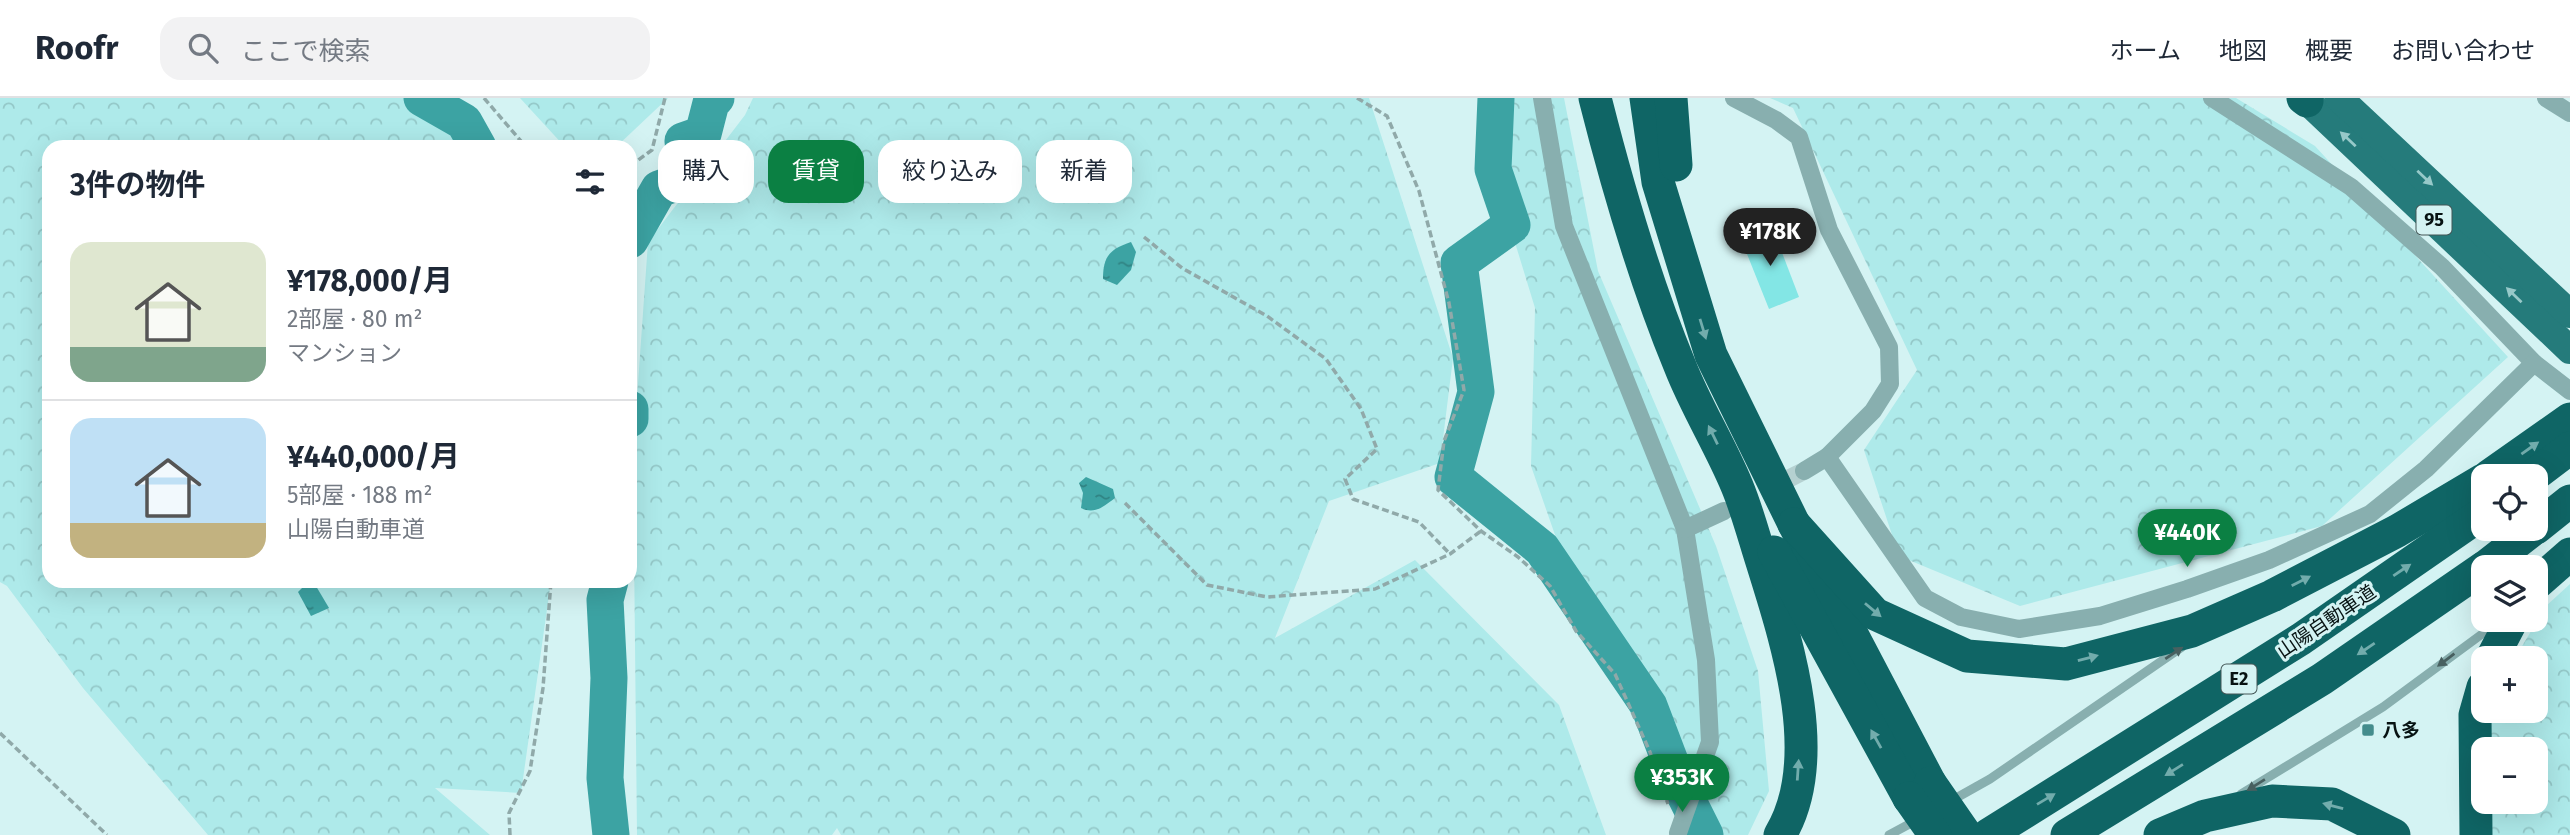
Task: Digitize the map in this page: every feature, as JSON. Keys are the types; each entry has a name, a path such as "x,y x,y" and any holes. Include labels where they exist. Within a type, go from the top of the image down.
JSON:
{"highway":[{"path":"1595,98 1622,209 1795,673 1800,728 1797,780 1787,822 1780,835"},
{"path":"1619,98 1622,209"},
{"path":"1646,98 1658,182 1711,355 1920,790 1935,835"},
{"path":"1671,98 1683,264"},
{"path":"2506,464 2570,419"},
{"path":"2548,465 2570,449"},
{"path":"1794,524 1875,614 1967,656 2066,664 2192,631 2397,531 2471,487"},
{"path":"1731,499 1920,790 1966,835"},
{"name":"E2","path":"2548,518 2570,501"},
{"name":"山陽自動車道","path":"1988,835 2301,639 2471,521"},
{"name":"E2","path":"2501,555 2518,541"},
{"path":"2548,573 2570,554"},
{"name":"E2","path":"2067,835 2322,679 2471,577"},
{"path":"2475,723 2476,835"},
{"path":"2160,835 2205,816 2272,801 2332,804 2394,835"}],"main road":[{"name":"95","path":"2313,99 2570,314"},
{"name":"95","path":"2313,99 2570,350"}],"street":[{"path":"1542,98 1564,226 1685,529 1706,660 1710,742 1678,834"},
{"path":"1734,98 1776,120 1799,137 1829,230 1889,347 1890,384 1873,411 1827,457 1804,471"},
{"path":"2212,98 2351,187 2442,267 2534,363 2570,391"},
{"path":"2546,98 2570,113"},
{"path":"1827,457 1925,598 1961,617 2019,628 2100,615 2187,589 2269,560 2370,514 2426,469 2534,363"},
{"path":"1685,529 1731,499"}],"lane":[{"path":"1889,835 1990,779 2232,613"},
{"path":"2205,816 2383,707 2485,632"}],"path":[{"path":"484,98 520,140"},
{"path":"637,161 653,150 665,98"},
{"path":"1357,98 1387,116 1419,191 1449,303 1464,390 1444,441 1438,490 1481,531 1518,557 1550,586 1576,631 1615,674 1650,752 1678,834"},
{"path":"1144,237 1182,268 1267,316 1326,359 1361,409 1377,449 1345,479 1353,499 1419,522 1450,554"},
{"path":"1125,503 1207,585 1267,597 1375,589 1450,554 1481,531"},
{"path":"510,835 509,813 530,771 543,688 550,588"},
{"path":"0,733 107,835"}],"green space":[{"path":"0,98 423,98 460,140 42,140 42,588 550,588 521,793 435,788 490,835 208,835 83,688 7,586 0,582"},
{"path":"520,98 668,98 623,140 559,140"},
{"path":"753,98 1369,98 1453,358 1440,463 1329,501 1275,638 1415,560 1559,705 1606,835 841,835 837,828 832,835 637,835 634,588 637,588 637,397 648,242 678,203 754,203 754,140 726,140 745,115"},
{"path":"1478,98 1564,98 1598,271 1716,546 1758,671 1769,791 1748,835 1716,835 1690,765 1659,770 1585,621 1531,466 1535,308 1498,187"},
{"path":"1770,98 2236,98 2315,146 2508,357 2322,526 2020,606 1899,556 1864,450 1917,370 1793,108"},
{"path":"2570,584 2570,835 2486,835 2485,814 2548,814 2548,737 2485,737 2484,723 2548,723 2548,646 2522,646 2530,632 2548,632 2548,604"}],"water":[{"path":"1131,242 1136,252 1131,270 1117,285 1103,279 1104,264 1109,255"},
{"path":"1086,477 1113,489 1115,498 1095,510 1081,508 1083,493 1079,483"},
{"path":"302,588 317,588 329,608 311,616 298,592"}],"building":[{"path":"1773,229 1799,297 1769,309 1741,239"}],"waterway":[{"path":"422,98 464,122 474,140"},
{"path":"637,228 659,189 687,179 683,141 703,134 711,103 716,98"},
{"path":"1496,98 1493,169 1512,225 1459,263 1476,392 1453,477 1542,549 1649,706 1676,777 1705,835"},
{"path":"608,588 605,600 609,678 605,778 611,835"}],"tunnel":[{"path":"1738,504 1804,471"}],"place":[{"name":"八多","path":"2368,730"}]}
